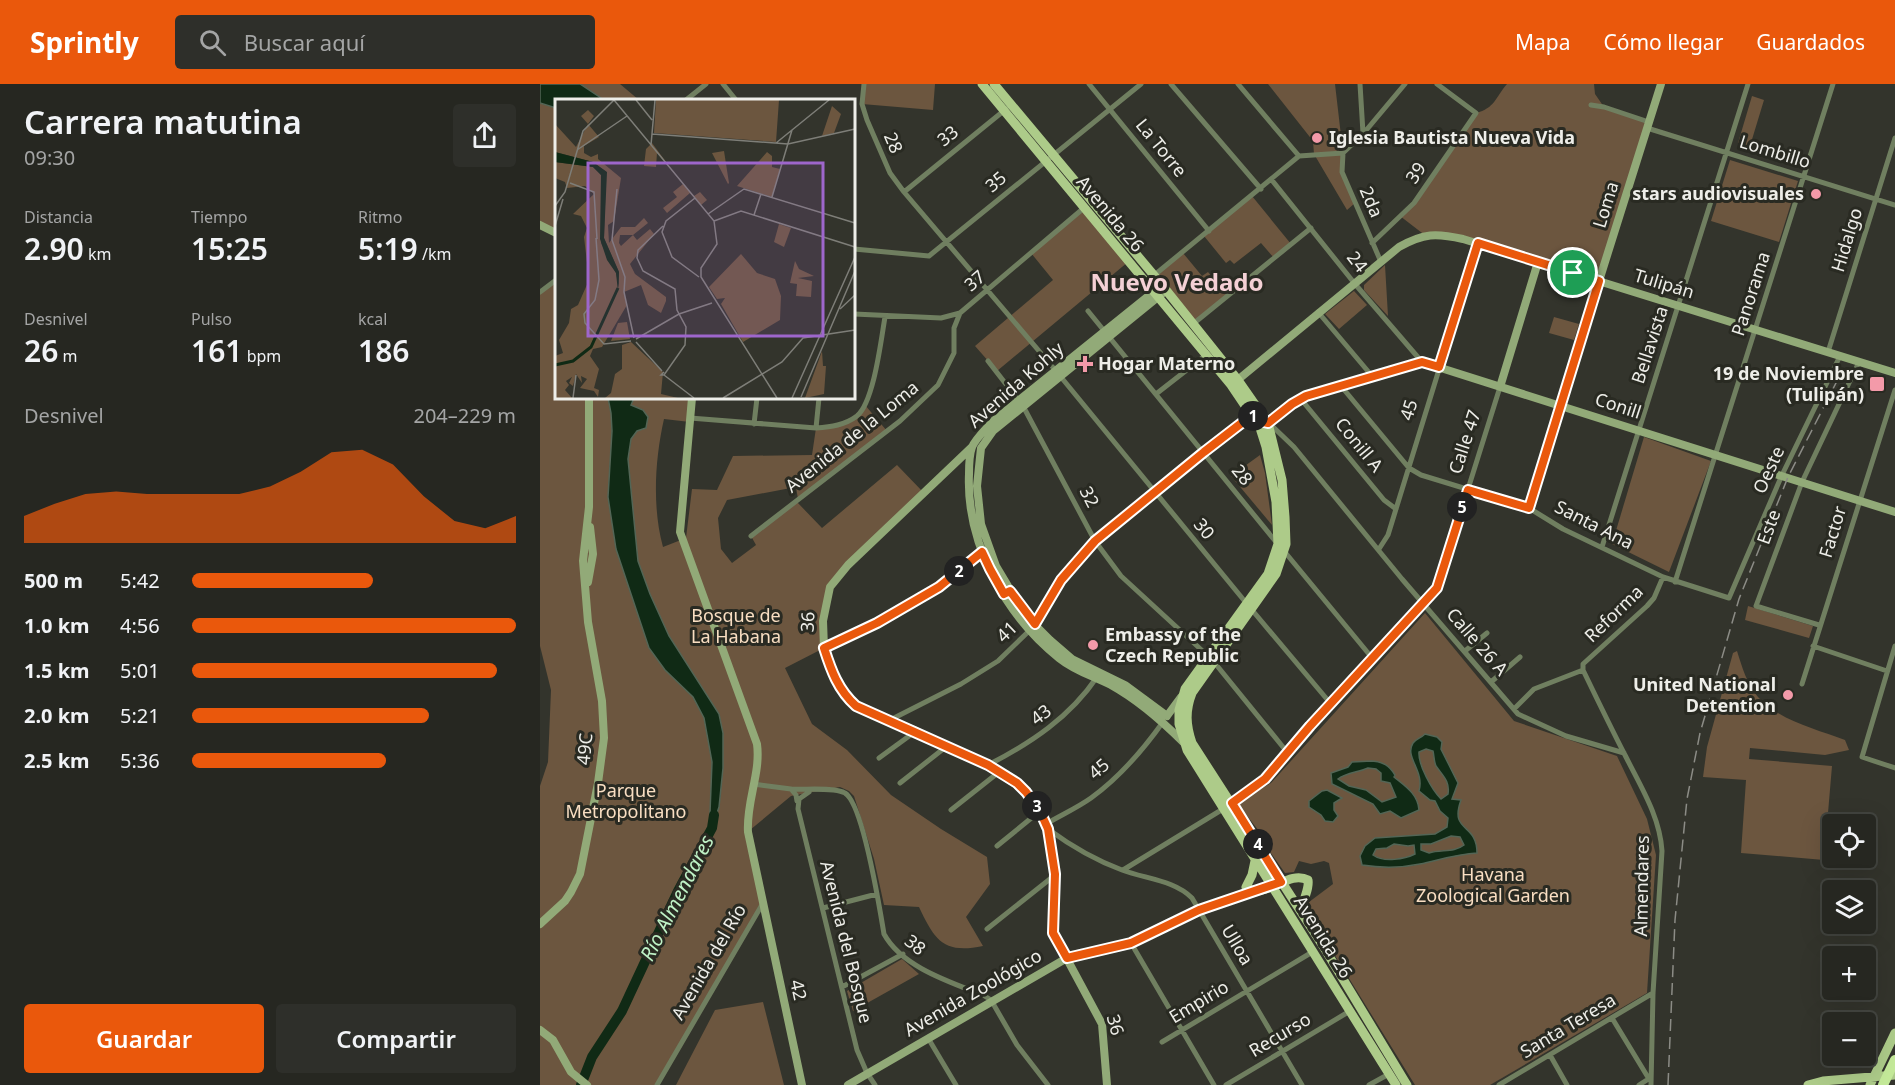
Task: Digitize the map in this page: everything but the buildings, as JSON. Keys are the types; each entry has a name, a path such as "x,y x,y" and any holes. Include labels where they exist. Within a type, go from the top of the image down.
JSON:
{"highway":[{"path":"1889,1078 1895,1060"}],"main road":[{"name":"Avenida 26","path":"982,84 1008,108 1049,158 1084,209 1150,279"},
{"name":"Avenida 26","path":"994,84 1008,108"},
{"name":"Avenida 26","path":"1049,158 1091,201 1206,355 1234,382 1260,428 1271,466 1281,547"},
{"name":"Avenida 26","path":"1160,291 1193,324 1234,382 1268,423 1282,480 1286,535 1281,547 1276,574 1211,659 1192,693 1186,719 1192,743 1232,803 1314,951 1396,1085"},
{"path":"1252,415 1268,423"},
{"name":"Avenida 26","path":"1211,659 1188,682 1182,696 1179,724 1183,742 1255,861 1305,917 1407,1085"},
{"path":"1255,861 1247,891 1297,877 1308,879 1308,889 1303,904 1305,917"},
{"path":"1872,1081 1895,1033"},
{"path":"1808,1085 1889,1078"}],"street":[{"path":"687,99 706,84"},
{"path":"723,84 735,99"},
{"name":"28","path":"864,84 862,104 890,173 946,243 1058,373"},
{"name":"La Torre","path":"1089,84 1209,231"},
{"name":"35","path":"855,249 929,256 1141,84"},
{"path":"1171,84 1261,189"},
{"path":"1238,84 1299,156"},
{"path":"1360,84 1363,134"},
{"path":"1150,279 1299,156 1343,153 1363,134 1405,84"},
{"name":"39","path":"1372,243 1414,203 1476,112 1437,84"},
{"name":"Loma","path":"1529,508 1661,84"},
{"name":"Bellavista","path":"1602,547 1749,84"},
{"name":"Panorama","path":"1675,582 1833,84"},
{"name":"Lombillo","path":"1591,105 1604,107 1728,153 1895,205"},
{"name":"33","path":"904,192 1008,108"},
{"name":"Hidalgo","path":"1828,352 1895,138"},
{"name":"2da","path":"1343,153 1342,172 1381,262"},
{"name":"24","path":"1271,179 1355,284 1422,362"},
{"name":"37","path":"855,314 941,318 960,313 1091,201"},
{"path":"540,225 555,232"},
{"path":"1193,324 1311,228"},
{"name":"Tulipán","path":"1381,262 1399,247 1422,237 1438,234 1478,243 1895,373"},
{"name":"45","path":"1379,549 1388,536 1478,243"},
{"path":"1234,382 1381,262"},
{"name":"Calle 47","path":"1232,803 1261,783 1437,588 1538,262"},
{"path":"540,292 555,282"},
{"name":"Avenida Kohly","path":"1160,291 1021,403 992,422 972,447 974,507 990,569 1033,627 1080,672 1098,676 1136,697 1165,718 1183,742"},
{"name":"28","path":"1088,311 1373,659"},
{"path":"1318,312 1372,376"},
{"name":"Avenida de la Loma","path":"752,536 900,421 938,385 954,353 954,328 960,313"},
{"path":"690,418 816,429 848,422 858,415 865,405 872,384 885,317"},
{"path":"1156,394 1206,355"},
{"name":"Oeste","path":"1730,598 1782,475 1840,356"},
{"name":"32","path":"988,361 1021,403 1095,541 1121,576 1211,659 1287,752"},
{"path":"1268,423 1300,398 1422,362"},
{"name":"Conill","path":"1422,362 1895,512"},
{"name":"Este","path":"1819,625 1756,606 1802,482 1859,362"},
{"name":"30","path":"1058,373 1331,704"},
{"name":"Santa Ana","path":"1341,386 1409,468 1421,475 1529,508 1563,529 1663,577 1730,598"},
{"name":"Factor","path":"1802,684 1895,390"},
{"name":"Conill A","path":"1300,398 1384,500 1396,509"},
{"name":"49C","path":"540,924 565,901 580,874 602,758 604,729 602,701 588,622 583,561 588,517 591,429 589,399"},
{"name":"Avenida del Río","path":"657,1085 763,903 747,818 758,760 757,744 680,532 692,399"},
{"path":"754,424 756,399"},
{"path":"816,429 819,399"},
{"name":"Avenida Kohly","path":"974,457 988,436 1021,403"},
{"name":"41","path":"890,720 961,684 998,662 1033,627 1061,580 1095,541 1252,415"},
{"name":"Calle 26 A","path":"1268,423 1294,447 1518,714 1566,736 1624,753"},
{"name":"36","path":"972,447 848,565 830,587 823,621 824,648 832,673 849,700 864,710 916,731 988,765 1022,788 1040,811 1047,826 1055,874 1053,933 1102,1024 1107,1085"},
{"path":"959,460 974,457"},
{"path":"824,648 877,623 939,587 985,550"},
{"name":"Reforma","path":"1583,669 1583,664 1654,598 1663,577"},
{"path":"1465,651 1487,633"},
{"path":"1813,646 1887,671"},
{"path":"1895,646 1862,757 1895,768"},
{"path":"1491,682 1520,657"},
{"path":"1514,710 1534,689 1583,669"},
{"name":"Almendares","path":"1583,669 1658,825 1661,839 1650,1080"},
{"name":"43","path":"988,765 1020,749 1063,718 1098,676"},
{"name":"45","path":"1047,826 1091,798 1115,778 1131,762 1182,696"},
{"path":"879,758 916,731"},
{"path":"900,783 946,746"},
{"path":"951,810 999,772"},
{"path":"753,784 791,789"},
{"name":"38","path":"791,789 838,791 844,792 850,798 871,858 884,934 889,943 926,973 991,1000"},
{"name":"Avenida del Bosque","path":"791,789 796,795 857,1050 875,1085"},
{"path":"798,803 801,796 812,791"},
{"path":"1123,870 1222,809"},
{"path":"997,846 1040,811"},
{"name":"Ulloa","path":"1047,826 1077,850 1123,870 1177,887 1192,898 1302,1085"},
{"path":"987,929 1055,874"},
{"name":"Avenida Zoológico","path":"848,1085 1067,958 1131,943 1199,910 1247,891"},
{"path":"823,908 877,894"},
{"name":"42","path":"763,903 802,1085"},
{"path":"1131,943 1214,1085"},
{"name":"Empirio","path":"1162,1042 1314,951"},
{"path":"842,987 903,954"},
{"name":"Santa Teresa","path":"1499,1085 1653,993"},
{"path":"991,1000 1017,1045 1048,1085"},
{"name":"Recurso","path":"1226,1085 1350,1011"},
{"path":"1612,1018 1650,1080 1639,1085"},
{"path":"540,1030 557,1045 571,1072 587,1085"},
{"path":"928,1038 956,1085"},
{"path":"1550,1055 1567,1085"},
{"path":"1369,1085 1389,1074"}],"green space":[{"path":"580,84 620,84 638,99 602,99"},
{"path":"864,84 935,84 933,110 862,104"},
{"path":"1268,84 1335,84 1343,153 1342,172 1355,203 1347,210 1314,154 1313,141"},
{"path":"1507,84 1594,84 1595,94 1604,107 1649,122 1599,281 1463,239 1426,236 1400,216 1414,203 1476,113 1491,105"},
{"path":"1752,96 1764,100 1750,146 1738,143"},
{"path":"540,103 555,108 555,232 540,225"},
{"path":"1730,160 1798,181 1779,242 1711,221"},
{"path":"1252,196 1291,244 1274,258 1261,243 1234,264 1230,260 1226,263 1204,236"},
{"path":"1084,209 1128,262 997,371 975,346 1053,280 1031,253"},
{"path":"1183,253 1202,276 1208,272 1228,296 1193,324 1154,276"},
{"path":"1385,265 1388,316 1364,290 1364,285"},
{"path":"555,281 555,399 608,399 612,431 608,497 649,648 693,697 704,718 712,762 710,813 712,827 719,807 723,768 719,714 669,636 638,561 628,459 631,439 637,431 643,410 631,405 634,399 692,399 690,422 664,419 661,434 656,499 663,547 686,538 692,489 717,490 733,456 812,455 816,428 848,422 865,405 887,431 798,499 796,487 727,500 718,518 721,549 732,563 756,545 751,536 797,502 822,528 897,465 924,493 830,587 824,648 785,668 812,724 847,750 891,795 987,857 990,884 966,917 983,946 959,948 950,946 942,942 930,929 919,907 884,905 874,859 854,796 849,791 840,787 791,796 750,830 763,903 657,1085 540,1085 540,786 548,762 551,690 540,646 540,292"},
{"path":"1354,291 1367,305 1339,329 1325,314"},
{"path":"1554,317 1579,324 1574,340 1549,333"},
{"path":"1644,437 1711,461 1669,572 1612,544"},
{"path":"1260,455 1265,473 1272,525 1231,476"},
{"path":"1748,606 1813,626 1809,638 1745,620"},
{"name":"Havana Zoological Garden","path":"1425,613 1514,721 1617,756 1647,819 1656,855 1647,993 1490,1085 1415,1085 1308,912 1309,902 1333,884 1329,863 1324,861 1311,864 1299,861 1294,872 1285,873 1263,842 1266,840 1237,803 1271,783"},
{"path":"1737,651 1751,687 1767,705 1799,723 1845,740 1849,750 1825,755 1750,748 1749,759 1832,766 1828,814 1822,814 1822,860 1741,853 1746,780 1703,777 1707,747 1733,653"},
{"path":"902,959 919,974 853,1011 847,991"},
{"path":"763,1002 784,1085 676,1085 715,1010"}],"shaded area":[{"path":"540,84 580,84 602,99 555,99 555,108 540,103"},
{"path":"608,399 634,399 631,405 643,410 648,417 646,428 637,431 631,439 628,459 638,561 669,636 719,714 723,733 723,768 719,807 712,828 710,813 712,762 704,718 693,697 665,670 649,648 616,549 608,497 611,413"},
{"path":"1425,734 1437,737 1442,742 1441,749 1458,783 1452,799 1461,800 1458,818 1473,836 1477,853 1406,866 1362,865 1360,856 1365,846 1375,838 1435,834 1447,827 1448,818 1440,811 1435,801 1430,800 1419,791 1419,777 1411,748 1414,742","holes":["1426,749 1433,751 1436,766 1447,782 1448,794 1441,799 1430,784 1421,764 1419,752","1451,836 1460,837 1464,845 1456,849 1429,853 1421,850 1421,844 1431,844","1394,844 1414,845 1415,854 1388,860 1373,855 1376,849 1387,848"]},
{"path":"1376,761 1388,766 1395,775 1394,777 1414,795 1419,810 1401,818 1390,811 1380,814 1373,804 1332,784 1331,773 1348,767 1352,762","holes":["1368,768 1376,769 1381,773 1381,781 1390,783 1396,797 1382,802 1366,790 1349,786 1338,779"]},
{"path":"1327,790 1342,798 1334,803 1334,810 1338,816 1333,822 1325,821 1321,815 1309,807 1309,801"}],"waterway":[{"name":"Río Almendares","path":"581,1085 592,1057 622,1011 678,891 712,828 714,815"}],"railway":[{"path":"1668,1085 1675,920 1687,799 1700,733 1739,599 1788,477 1837,381"}],"place":[{"name":"Iglesia Bautista Nueva Vida","path":"1317,138"},
{"name":"stars audiovisuales","path":"1816,194"},
{"name":"Hogar Materno","path":"1085,364"},
{"name":"19 de Noviembre (Tulipán)","path":"1877,384"},
{"name":"Embassy of the Czech Republic","path":"1093,645"},
{"name":"United National Detention","path":"1788,695"}],"district":[{"name":"Nuevo Vedado","path":"1177,283"}],"route":[{"path":"1478,243 1573,273 1599,281 1529,508 1468,490 1437,588 1310,726 1265,779 1232,803 1281,882 1199,910 1131,943 1067,958 1056,941 1052,927 1055,874 1048,829 1040,811 1026,792 1017,783 988,765 856,706 841,689 832,673 824,648 877,623 939,587 982,552 1004,594 1010,591 1035,624 1061,580 1095,541 1252,415 1268,423 1300,398 1306,396 1422,362 1439,367 1478,243"}],"park label":[{"name":"Bosque de La Habana","path":"736,626"},
{"name":"Parque Metropolitano","path":"626,801"}]}
